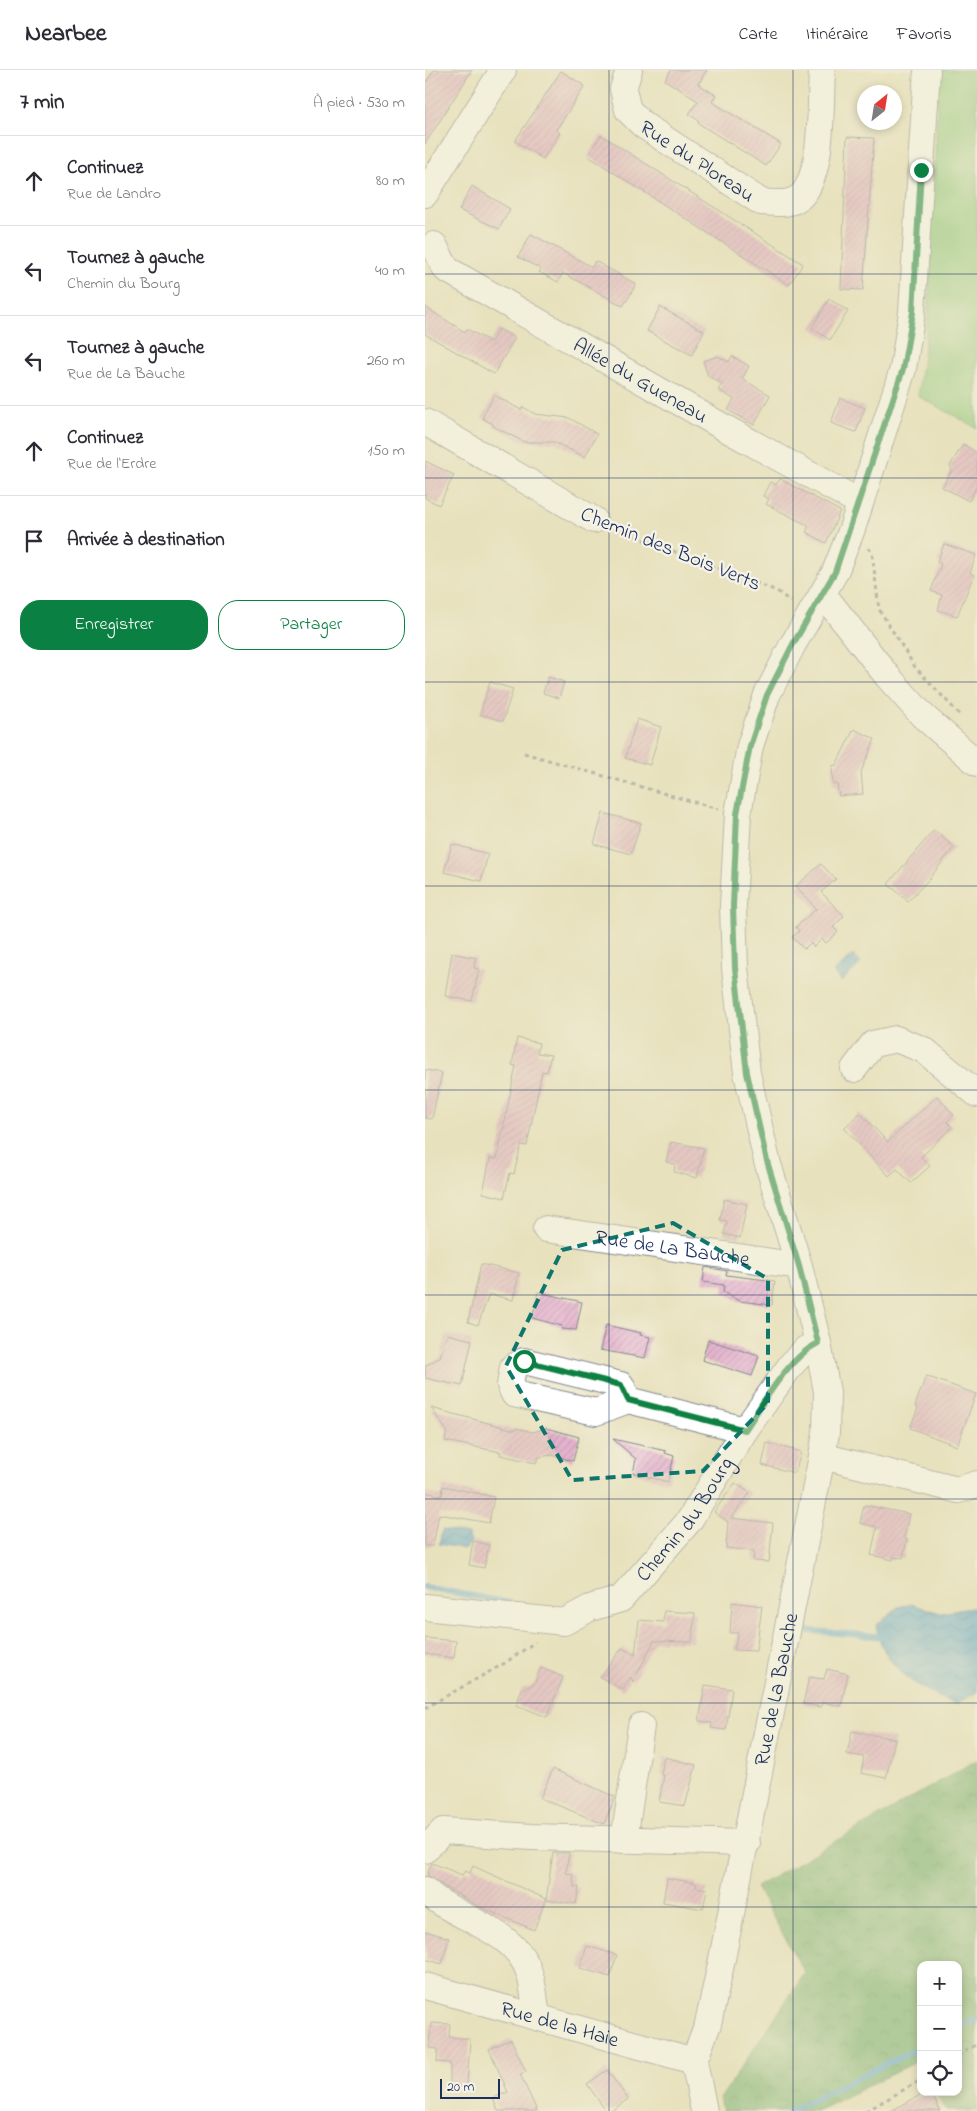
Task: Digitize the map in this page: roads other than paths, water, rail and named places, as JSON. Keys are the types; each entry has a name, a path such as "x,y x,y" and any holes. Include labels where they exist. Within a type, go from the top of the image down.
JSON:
{"street":[{"path":"425,194 503,70"},
{"name":"Rue du Ploreau","path":"629,70 623,89 628,110 643,125 761,202 784,204 801,196 811,178 817,149 822,70"},
{"name":"Rue de La Bauche","path":"694,2061 708,2024 747,1843 826,1433 827,1392 818,1343 799,1266 767,1161 747,1073 735,968 733,906 737,814 750,746 767,695 835,572 851,529 903,369 913,312 927,70"},
{"name":"Allée du Gueneau","path":"434,245 446,268 716,424 859,502"},
{"name":"Chemin des Bois Verts","path":"425,422 595,520"},
{"path":"816,607 830,603 923,716 977,763"},
{"path":"854,1069 873,1044 896,1039 924,1050 977,1094"},
{"name":"Rue de La Bauche","path":"546,1229 799,1266"},
{"name":"Chemin du Bourg","path":"425,1607 564,1622 590,1608 621,1599 689,1521 745,1430 791,1365 806,1349 818,1343"},
{"path":"628,1400 745,1430"},
{"path":"822,1456 958,1490 977,1484"},
{"path":"624,1840 641,1726"},
{"path":"425,1850 443,1831 531,1837 747,1843"},
{"path":"425,1890 437,1903 499,1934 518,1954 530,1974 537,2017"},
{"name":"Rue de la Haie","path":"425,1986 694,2061"},
{"path":"694,2061 704,2111"}],"water":[{"path":"853,955 861,963 841,982 833,972"},
{"path":"442,1530 468,1534 471,1542 465,1549 439,1544"},
{"path":"911,1604 941,1613 977,1607 977,1692 955,1704 916,1684 894,1665 886,1654 876,1625 898,1607"}],"waterway":[{"path":"425,1587 510,1603"},
{"path":"802,1630 885,1637"},
{"path":"962,2026 977,2019"},
{"path":"789,2111 917,2049"}]}
